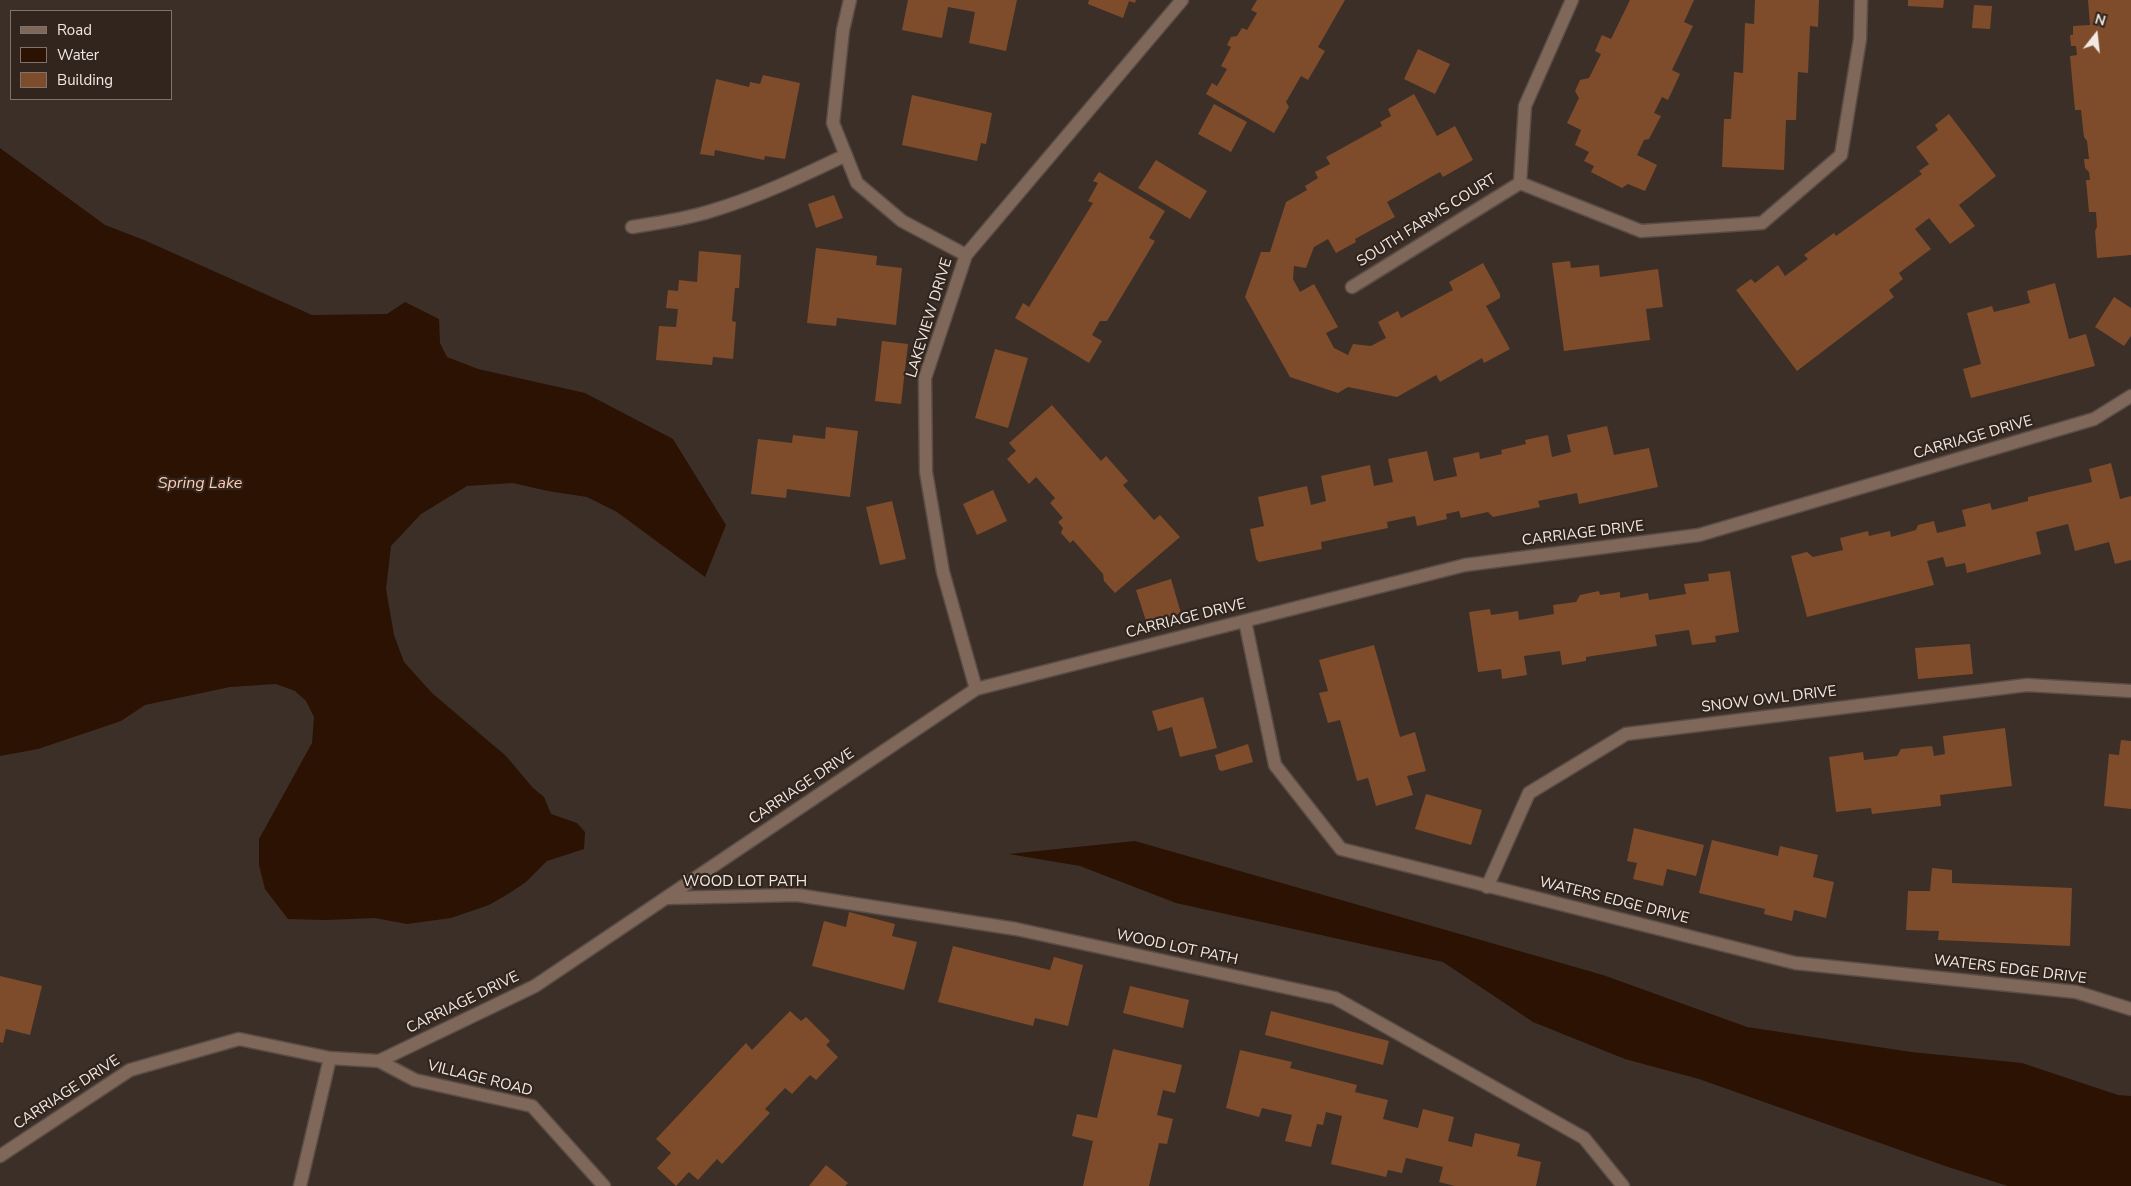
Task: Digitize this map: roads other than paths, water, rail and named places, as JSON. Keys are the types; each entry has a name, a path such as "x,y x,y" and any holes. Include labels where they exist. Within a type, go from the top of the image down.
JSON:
{"street":[{"path":"850,0 843,30 833,123 858,183 902,221 966,255"},
{"name":"LAKEVIEW DRIVE","path":"976,689 943,572 926,472 925,378 966,255 1182,0"},
{"path":"1572,0 1525,106 1520,183 1641,231 1762,223 1841,154 1860,39 1861,0"},
{"path":"632,227 701,214 739,202 787,183 846,155"},
{"name":"SOUTH FARMS COURT","path":"1352,287 1520,183"},
{"name":"CARRIAGE DRIVE","path":"0,1156 130,1070 239,1039 330,1058 379,1061 535,986 976,689 1465,565 1699,535 2094,419 2131,396"},
{"name":"WATERS EDGE DRIVE","path":"1245,621 1275,765 1341,849 1795,963 2076,992 2131,1008"},
{"name":"SNOW OWL DRIVE","path":"1487,887 1529,793 1626,734 2027,685 2131,692"},
{"name":"WOOD LOT PATH","path":"667,898 797,895 1016,929 1335,998 1584,1138 1623,1186"},
{"path":"300,1186 330,1058"},
{"name":"VILLAGE ROAD","path":"379,1061 415,1080 532,1106 604,1186"}],"water":[{"name":"Spring Lake","path":"0,148 105,225 144,240 312,315 387,314 405,302 439,319 440,343 447,357 478,369 585,393 673,439 726,525 705,577 617,512 587,497 513,483 467,486 421,514 391,546 386,589 394,635 404,662 432,693 506,756 533,788 544,797 551,814 577,823 585,832 584,849 547,861 526,882 508,894 489,905 451,918 407,924 375,918 288,919 265,889 259,865 259,839 312,743 314,717 306,701 295,691 276,684 230,687 145,705 121,721 38,749 0,756"},
{"path":"1135,841 1603,975 1747,1027 1911,1052 2022,1063 2118,1095 2131,1096 2131,1186 2008,1186 1948,1167 1699,1079 1625,1059 1533,1022 1443,962 1176,903 1080,866 1009,854"}]}
